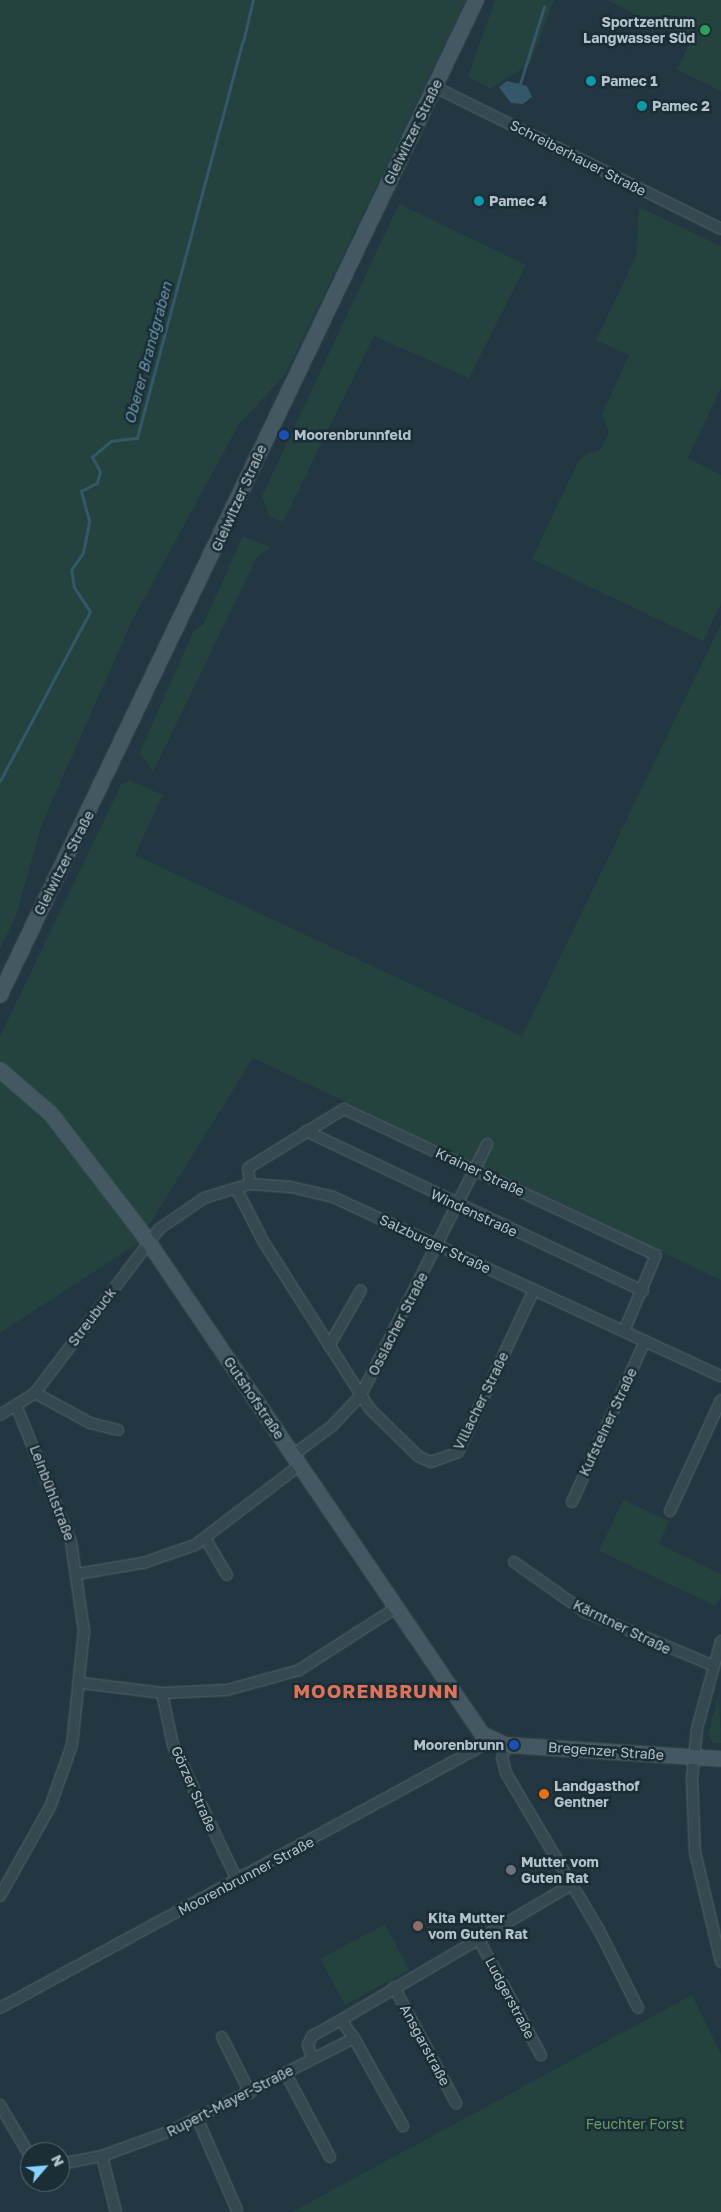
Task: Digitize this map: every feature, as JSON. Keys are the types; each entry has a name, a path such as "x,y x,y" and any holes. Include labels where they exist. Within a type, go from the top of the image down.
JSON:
{"main road":[{"name":"Gleiwitzer Straße","path":"0,995 476,0"},
{"name":"Gutshofstraße","path":"0,1070 51,1114 148,1240 474,1724 491,1741"},
{"name":"Bregenzer Straße","path":"491,1741 506,1745 721,1759"}],"street":[{"name":"Schreiberhauer Straße","path":"435,87 721,229"},
{"name":"Krainer Straße","path":"250,1184 248,1168 344,1109 656,1255 643,1291 624,1331"},
{"name":"Windenstraße","path":"306,1131 455,1204 643,1291"},
{"name":"Ossiacher Straße","path":"77,1574 171,1555 206,1538 235,1510 296,1460 332,1426 361,1395 437,1245 472,1168 487,1144"},
{"name":"Salzburger Straße","path":"148,1240 183,1210 236,1188 250,1184 291,1187 333,1197 721,1376"},
{"name":"Villacher Straße","path":"236,1188 329,1346 361,1395 418,1456 431,1462 453,1457 534,1290"},
{"name":"Streubuck","path":"0,1415 36,1393 148,1240"},
{"path":"329,1346 361,1290"},
{"name":"Kufsteiner Straße","path":"572,1502 645,1341"},
{"path":"36,1393 90,1423 118,1430"},
{"path":"670,1511 721,1400"},
{"name":"Leinbühlstraße","path":"0,1896 50,1807 72,1745 82,1683 84,1631 77,1574 59,1505 16,1405"},
{"path":"206,1538 227,1575"},
{"name":"Kärntner Straße","path":"514,1562 585,1612 712,1665"},
{"path":"82,1683 162,1693 223,1690 279,1677 331,1652 397,1607"},
{"path":"721,1641 712,1665 694,1757 694,1852 721,1962"},
{"name":"Görzer Straße","path":"162,1693 177,1754 237,1880"},
{"name":"Moorenbrunner Straße","path":"0,2008 491,1741"},
{"path":"506,1745 503,1767 569,1886 599,1930 638,2008"},
{"path":"312,2058 308,2045 312,2036 569,1886"},
{"name":"Ludgerstraße","path":"479,1940 541,2054"},
{"name":"Ansgarstraße","path":"394,1987 456,2103"},
{"path":"341,2020 354,2038 403,2126"},
{"path":"222,2037 250,2093"},
{"name":"Rupert-Mayer-Straße","path":"70,2162 102,2156 198,2120 286,2074 312,2058 354,2038"},
{"path":"286,2074 330,2157"},
{"path":"0,2105 22,2142"},
{"path":"198,2120 237,2210"},
{"path":"102,2156 116,2212"}],"green space":[{"path":"0,0 466,0 285,375 239,424 132,621 42,824 16,916 0,949"},
{"path":"495,0 554,0 530,64 490,89 468,76"},
{"path":"607,0 721,0 721,91 677,70 690,42"},
{"path":"399,204 526,265 469,378 374,336 283,522 269,516 262,496"},
{"path":"639,207 721,246 721,388 688,458 721,475 721,604 703,641 532,559 577,464 584,455 600,450 609,432 602,414 629,355 596,340 636,256"},
{"path":"243,536 271,547 257,557 153,772 140,752 193,632 203,625"},
{"path":"721,624 721,1280 253,1058 138,1243 0,1333 0,1036 122,783 131,781 163,795 135,855 522,1036"},
{"path":"623,1500 669,1521 659,1544 721,1574 721,1597 716,1606 599,1551"},
{"path":"719,1693 721,1743 713,1743 708,1735"},
{"path":"385,1924 409,1970 345,2005 320,1959"},
{"name":"Feuchter Forst","path":"692,1995 721,2054 721,2212 292,2212"}],"water":[{"path":"507,81 527,86 532,97 523,104 511,103 499,87"}],"waterway":[{"name":"Oberer Brandgraben","path":"243,42 253,0"},
{"path":"520,84 544,7"},
{"name":"Oberer Brandgraben","path":"0,781 90,612 74,587 71,570 83,553 89,521 81,491 97,483 100,472 92,457 111,441 137,438 242,42"}],"place":[{"name":"Sportzentrum Langwasser Süd","path":"705,30"},
{"name":"Pamec 1","path":"591,81"},
{"name":"Pamec 2","path":"642,106"},
{"name":"Pamec 4","path":"479,201"},
{"name":"Moorenbrunnfeld","path":"284,435"},
{"name":"Moorenbrunn","path":"514,1745"},
{"name":"Landgasthof Gentner","path":"544,1794"},
{"name":"Mutter vom Guten Rat","path":"511,1870"},
{"name":"Kita Mutter vom Guten Rat","path":"418,1926"}],"district":[{"name":"MOORENBRUNN","path":"376,1691"}]}
